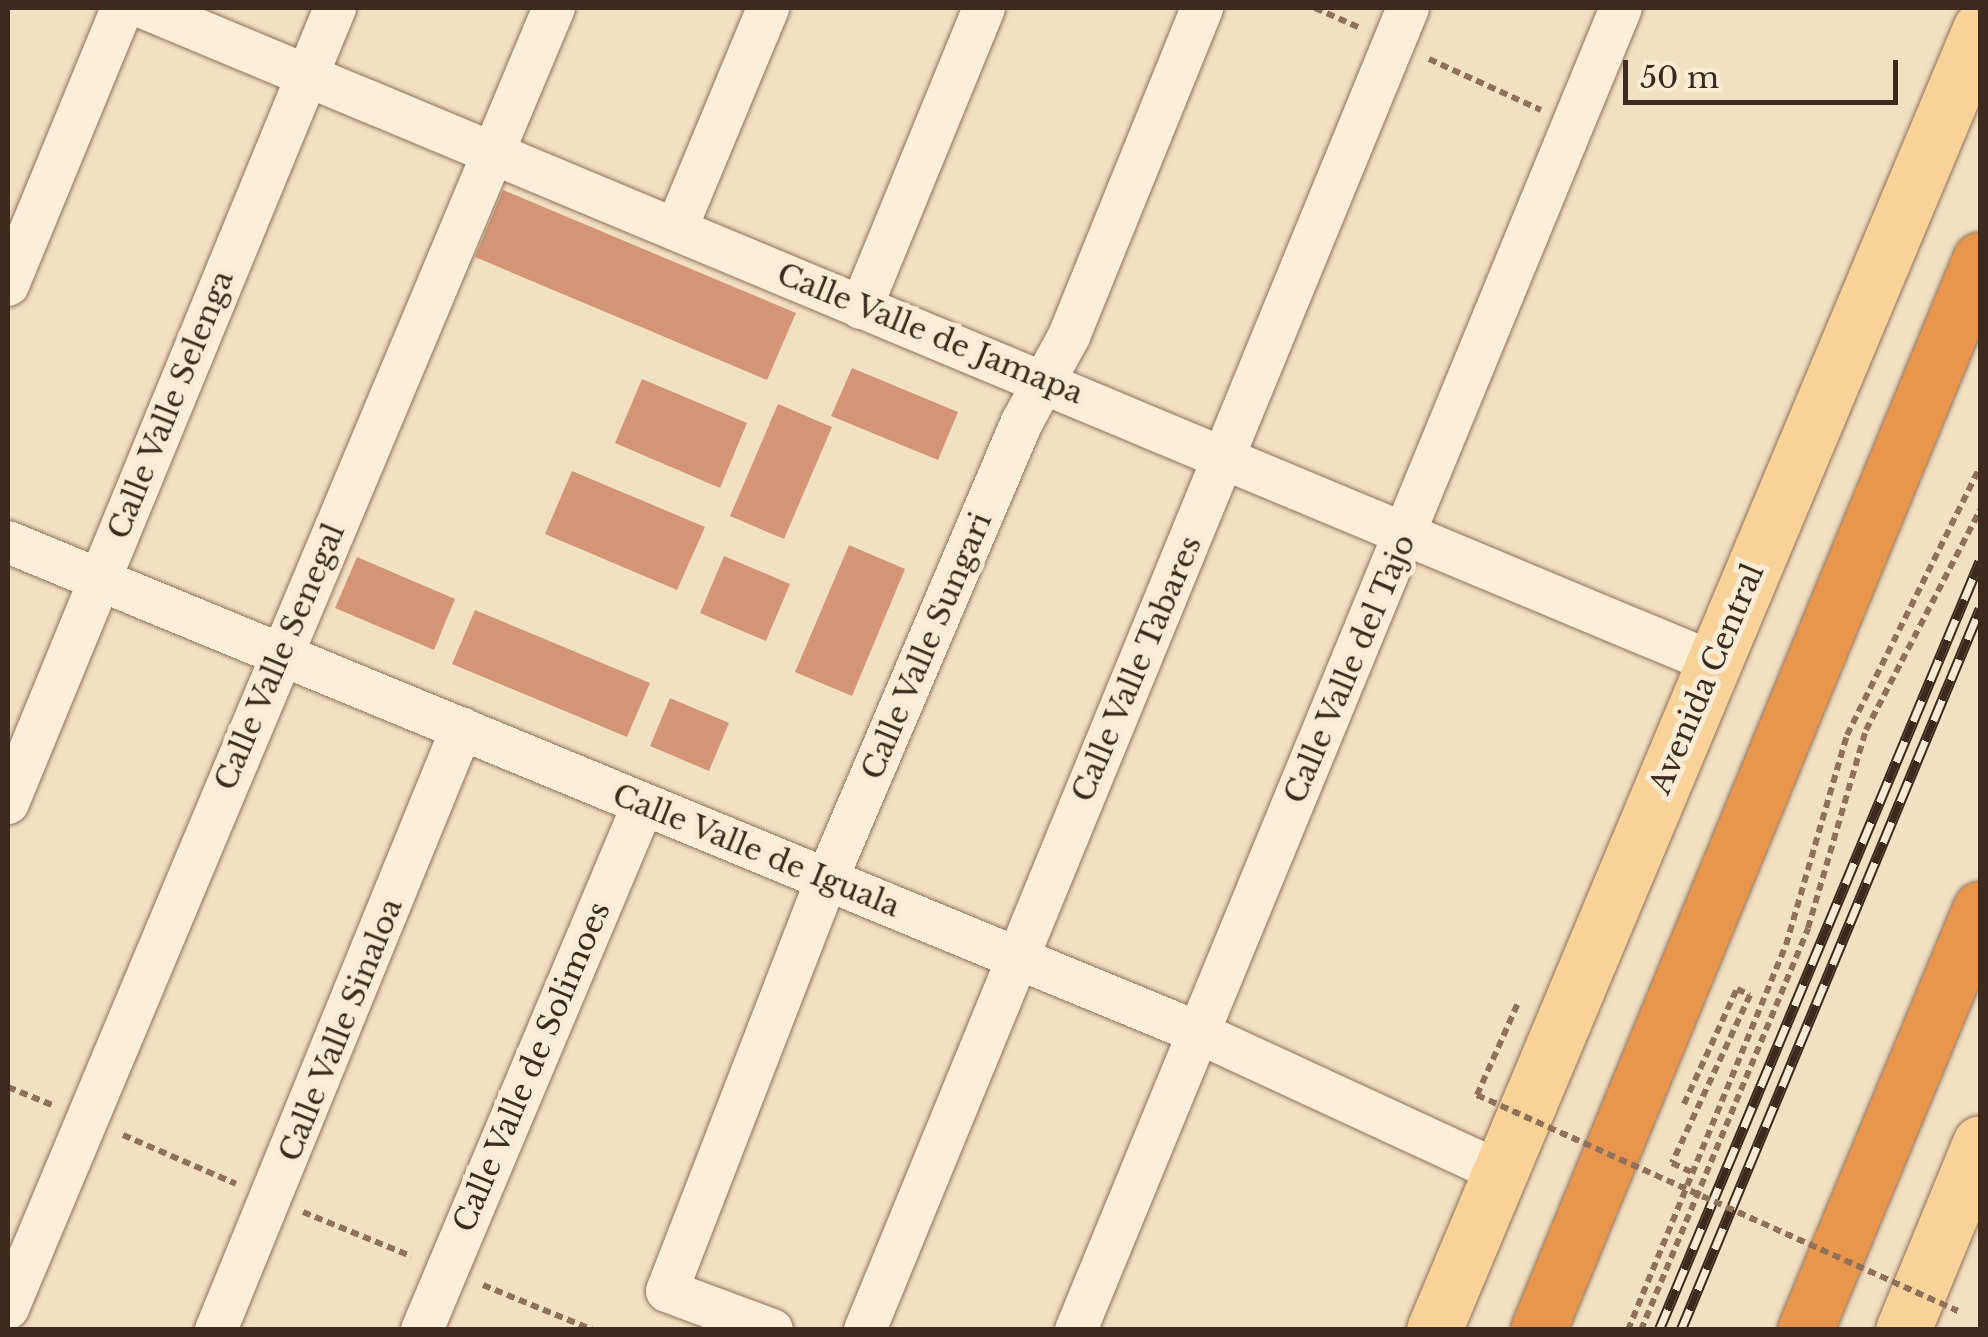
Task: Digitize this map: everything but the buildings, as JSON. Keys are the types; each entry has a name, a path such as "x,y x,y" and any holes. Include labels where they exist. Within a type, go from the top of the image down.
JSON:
{"highway":[{"path":"1538,1330 1980,260"},
{"path":"1805,1330 1980,909"}],"main road":[{"name":"Avenida Central","path":"1434,1330 1980,29"},
{"path":"1903,1330 1980,1143"}],"street":[{"path":"8,284 122,8"},
{"name":"Calle Valle de Jamapa","path":"146,8 861,308 1228,456 1714,663"},
{"name":"Calle Valle Selenga","path":"8,802 335,8"},
{"name":"Calle Valle Senegal","path":"8,1308 554,8"},
{"path":"677,228 768,8"},
{"path":"861,308 984,8"},
{"name":"Calle Valle Sungari","path":"772,1330 667,1290 828,879 1202,8"},
{"name":"Calle Valle del Tajo","path":"1076,1330 1621,8"},
{"name":"Calle Valle Tabares","path":"865,1330 1014,957 1228,456 1401,25"},
{"name":"Calle Valle de Iguala","path":"8,542 1197,1032 1500,1172"},
{"name":"Calle Valle Sinaloa","path":"216,1330 462,728"},
{"name":"Calle Valle de Solimoes","path":"422,1330 643,805"}],"path":[{"path":"1315,8 1401,25 1574,124"},
{"path":"1628,1330 1786,946 1847,735 1980,467"},
{"path":"1641,1330 1808,928 1866,730 1980,510"},
{"path":"1652,1174 1738,989 1750,995 1672,1163 1691,1172"},
{"path":"1519,1001 1476,1095 1958,1310"}],"railway":[{"path":"1659,1330 1980,561"},
{"path":"1681,1330 1980,609"}]}
